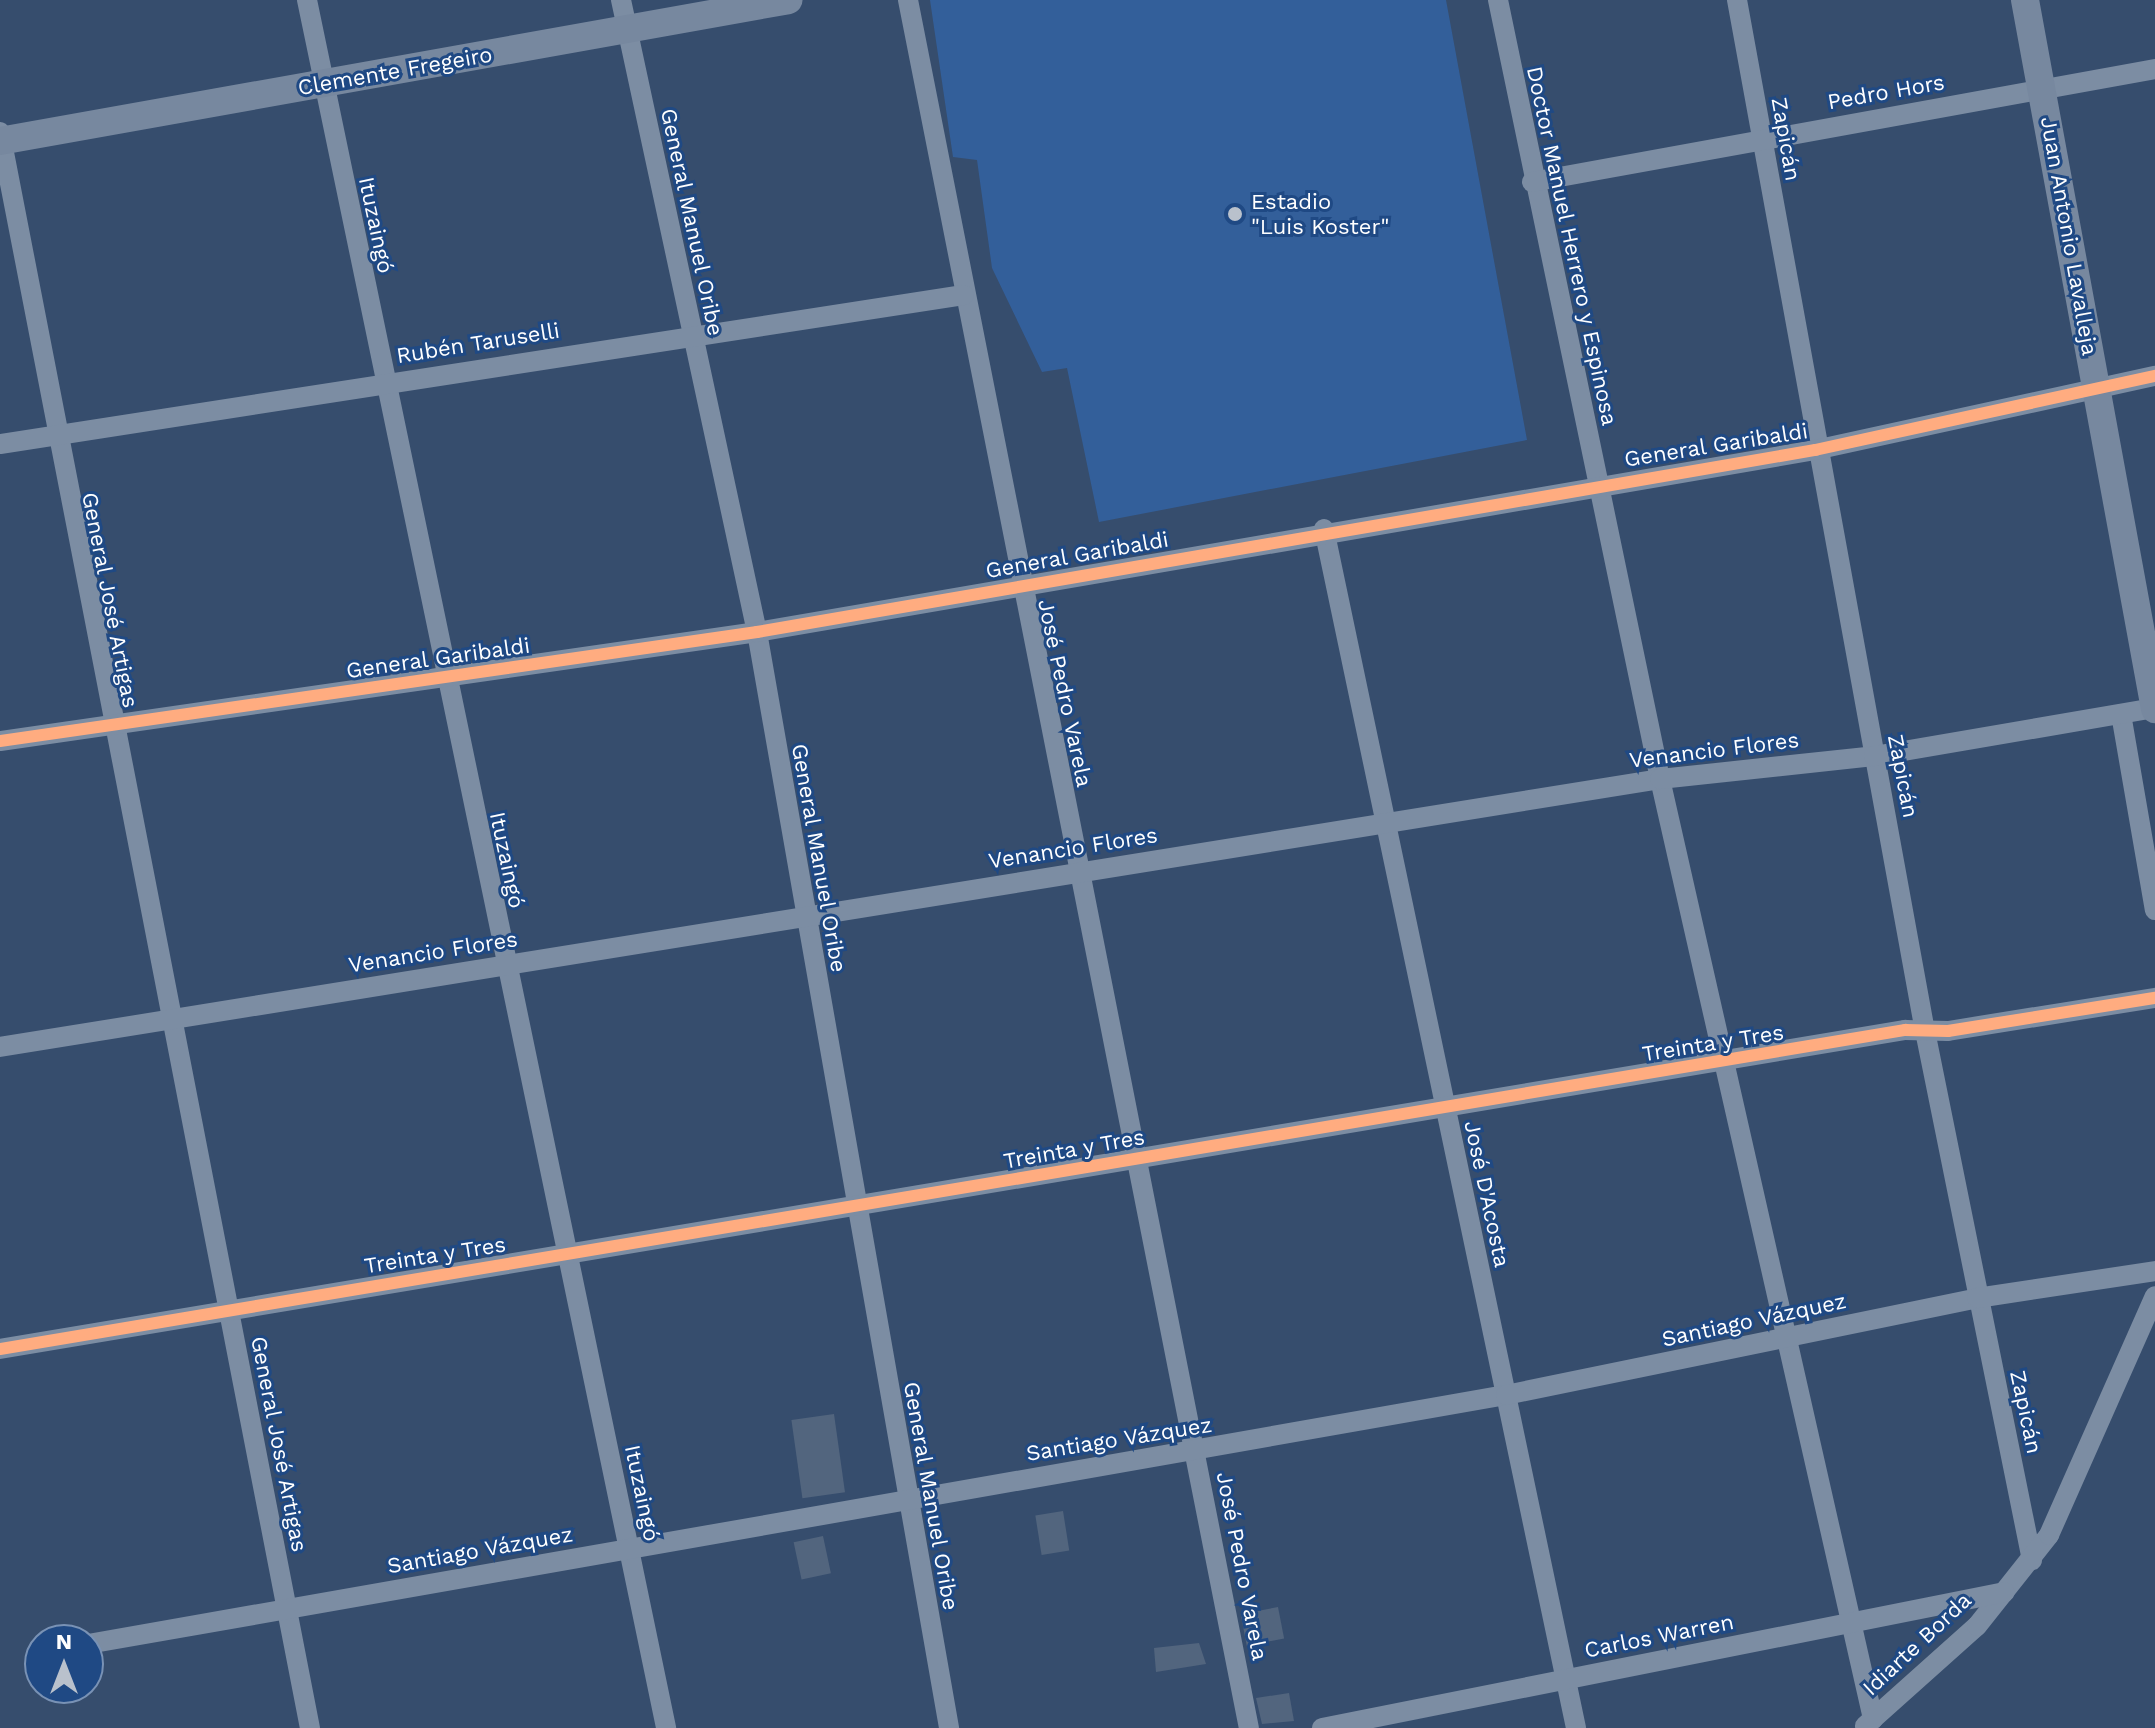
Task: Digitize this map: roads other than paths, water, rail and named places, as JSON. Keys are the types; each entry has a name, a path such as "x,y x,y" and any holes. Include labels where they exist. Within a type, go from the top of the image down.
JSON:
{"street":[{"name":"Ituzaingó","path":"307,0 443,678 568,1253 666,1728"},
{"name":"General Manuel Oribe","path":"621,0 757,632 804,917 949,1728"},
{"name":"Clemente Fregeiro","path":"1,138 789,0"},
{"name":"José Pedro Varela","path":"908,0 1249,1728"},
{"name":"Doctor Manuel Herrero y Espinosa","path":"1498,0 1532,182 1660,779 1850,1622 1868,1724"},
{"name":"Zapicán","path":"1737,0 1815,450 1977,1298 2032,1560"},
{"name":"Juan Antonio Lavalleja","path":"2025,0 2155,709"},
{"name":"Pedro Hors","path":"1532,182 2155,69"},
{"name":"General José Artigas","path":"1,138 310,1728"},
{"name":"Rubén Taruselli","path":"0,444 690,332 964,295"},
{"name":"General Garibaldi","path":"0,741 757,632 1324,529 1815,450 2155,376"},
{"name":"José D'Acosta","path":"1324,529 1576,1728"},
{"name":"Venancio Flores","path":"0,1047 1660,779 1874,756 2155,709"},
{"path":"2121,714 2150,854 2155,910"},
{"name":"Treinta y Tres","path":"0,1349 1444,1107 2155,998"},
{"name":"Santiago Vázquez","path":"104,1641 907,1497 1195,1452 1506,1395 1977,1298 2155,1271"},
{"name":"Idiarte Borda","path":"1868,1724 2005,1592 2032,1560 2075,1485 2155,1296"},
{"name":"Carlos Warren","path":"1322,1728 2005,1592"}],"place":[{"name":"Estadio \"Luis Koster\"","path":"1235,214"}]}
